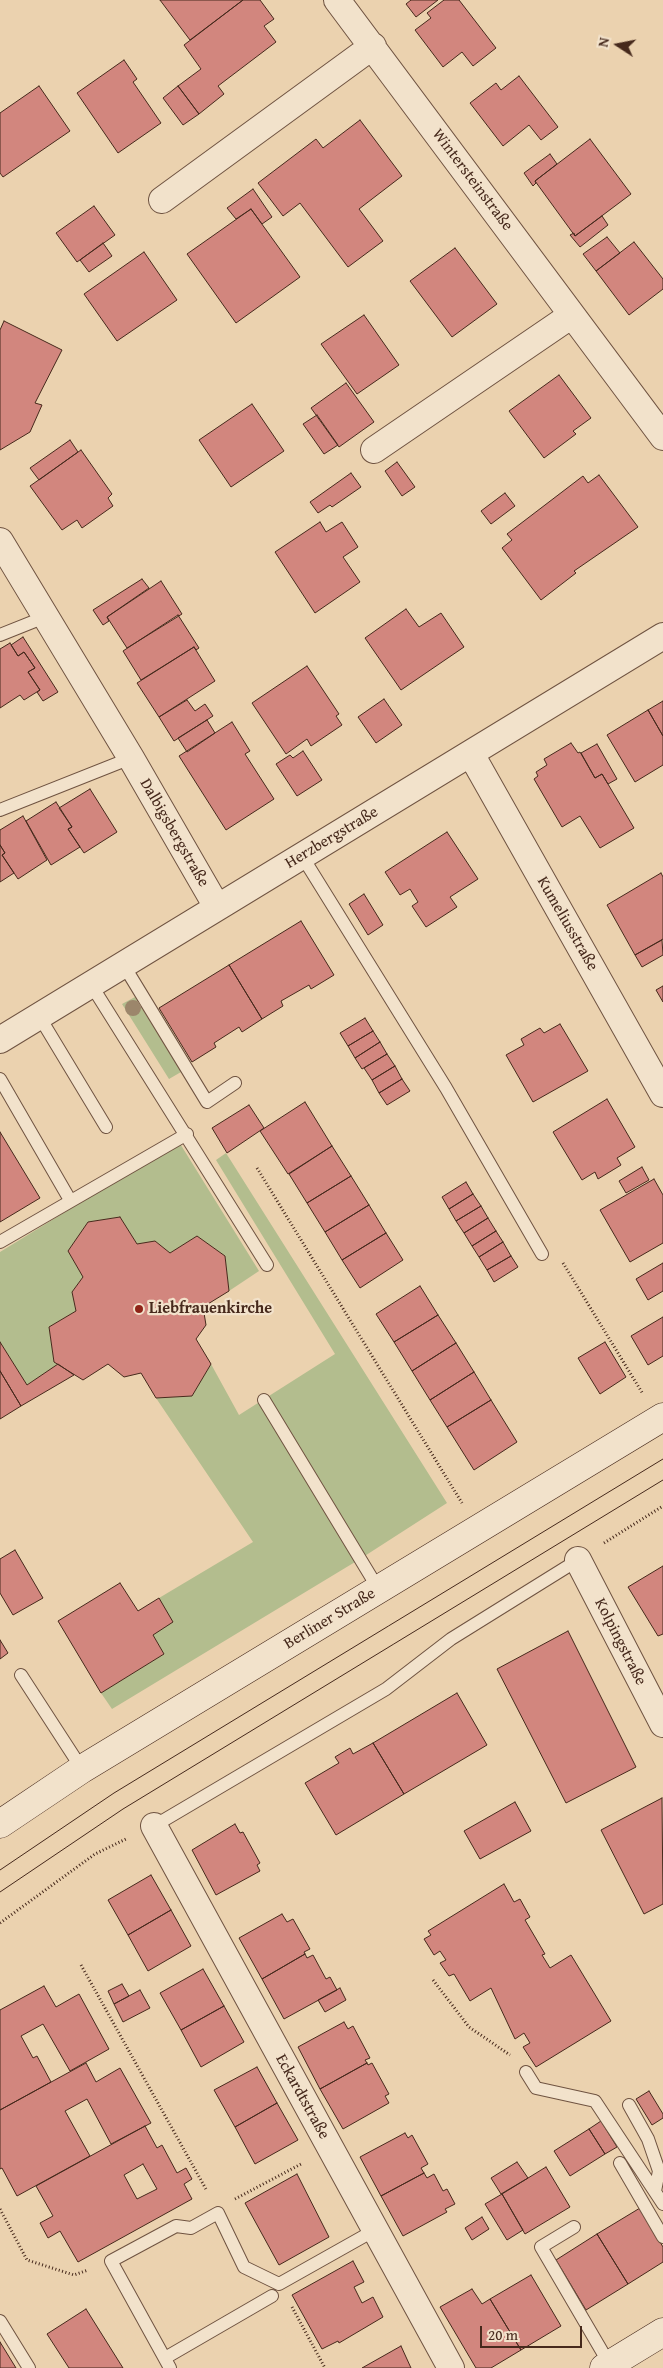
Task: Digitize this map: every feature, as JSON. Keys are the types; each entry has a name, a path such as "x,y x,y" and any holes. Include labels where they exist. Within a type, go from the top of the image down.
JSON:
{"street":[{"name":"Wintersteinstraße","path":"337,0 663,437"},
{"path":"162,200 373,46"},
{"path":"374,450 572,315"},
{"name":"Dalbigsbergstraße","path":"0,541 131,758 217,907"},
{"name":"Herzbergstraße","path":"0,1040 663,636"},
{"name":"Kumeliusstraße","path":"470,754 663,1094"},
{"name":"Berliner Straße","path":"0,1824 82,1769 478,1529 655,1409"},
{"name":"Kolpingstraße","path":"578,1560 663,1724"},
{"name":"Eckardtstraße","path":"154,1826 451,2368"},
{"path":"607,2366 663,2332"}],"lane":[{"path":"0,635 46,618"},
{"path":"0,810 131,758"},
{"path":"302,856 446,1088 542,1254"},
{"path":"123,964 207,1102 235,1083"},
{"path":"90,984 267,1265"},
{"path":"39,1016 106,1127"},
{"path":"0,1079 70,1200"},
{"path":"0,1242 186,1134"},
{"path":"264,1400 379,1590"},
{"path":"154,1826 386,1689 451,1639 578,1560"},
{"path":"21,1675 82,1769"},
{"path":"526,2072 536,2088 596,2101 663,2204"},
{"path":"629,2105 648,2139 659,2171 655,2191"},
{"path":"620,2163 663,2237"},
{"path":"272,2296 167,2363 112,2261 176,2226 191,2228 218,2213 244,2267 280,2284 375,2230"},
{"path":"574,2227 541,2247 607,2366"},
{"path":"0,2321 29,2368"}],"path":[{"path":"257,1168 478,1529"},
{"path":"542,1254 561,1260 655,1409"},
{"path":"578,1560 663,1506"},
{"path":"0,1923 95,1854 154,1826"},
{"path":"81,1965 218,2213 235,2199 330,2149"},
{"path":"433,1980 469,2027 506,2050 526,2072"},
{"path":"0,2209 27,2260 74,2275 112,2261"}],"green space":[{"path":"135,997 181,1072 169,1079 122,1004"},
{"path":"179,1142 259,1271 229,1291 225,1256 197,1236 170,1253 155,1241 137,1244 120,1217 88,1222 68,1251 83,1277 72,1292 76,1311 49,1327 54,1361 58,1364 27,1385 0,1342 0,1252"},
{"path":"226,1153 447,1503 360,1559 112,1709 101,1693 164,1654 153,1635 159,1598 253,1542 156,1398 192,1396 211,1364 239,1415 335,1354 216,1160"}],"building":[{"path":"160,0 243,0 190,40"},
{"path":"243,0 260,0 274,19 264,26 276,42 218,86 224,94 199,114 178,86 201,69 184,45"},
{"path":"411,0 438,0 416,17 406,4"},
{"path":"444,0 459,0 496,48 473,66 462,52 443,67 415,30 431,18 427,13"},
{"path":"124,60 137,79 133,82 161,123 118,153 77,93"},
{"path":"519,76 558,127 541,140 529,125 503,146 470,103 496,83 501,90"},
{"path":"39,86 70,131 3,177 0,173 0,113"},
{"path":"178,86 199,114 183,125 163,98"},
{"path":"360,120 402,176 359,209 383,241 348,267 300,203 283,216 258,183 316,139 323,148"},
{"path":"590,139 631,194 575,236 535,181"},
{"path":"550,154 557,164 535,181 536,183 533,186 524,173"},
{"path":"253,189 272,217 262,224 251,209 236,219 227,208"},
{"path":"94,206 115,235 77,262 56,233"},
{"path":"251,209 300,277 236,323 187,254"},
{"path":"602,216 608,225 580,247 570,235 574,233 575,236"},
{"path":"607,237 620,253 596,271 583,254"},
{"path":"634,242 663,279 663,289 629,315 596,271"},
{"path":"103,243 112,256 89,272 80,260"},
{"path":"455,248 497,304 452,337 410,281"},
{"path":"144,252 177,300 117,341 84,294"},
{"path":"364,315 399,365 357,394 321,344"},
{"path":"4,321 62,350 35,403 42,405 30,432 0,450 0,330"},
{"path":"559,375 591,418 573,431 576,434 544,458 509,411"},
{"path":"346,383 374,422 339,447 311,408"},
{"path":"252,404 284,451 231,487 199,440"},
{"path":"317,415 338,445 324,454 303,424"},
{"path":"70,440 78,452 39,480 30,468"},
{"path":"81,450 112,494 108,498 113,506 82,528 77,520 62,530 30,486"},
{"path":"397,462 415,487 402,496 385,471"},
{"path":"351,473 361,487 332,507 330,505 318,513 310,502"},
{"path":"599,475 638,527 574,571 576,573 541,600 502,548 512,540 507,534 583,476 588,483"},
{"path":"505,493 515,506 491,524 481,511"},
{"path":"320,522 326,532 342,522 358,547 343,557 360,582 315,613 275,552"},
{"path":"142,579 149,588 107,617 109,621 103,625 93,610"},
{"path":"161,581 182,614 127,648 107,617"},
{"path":"406,609 419,627 441,613 464,647 401,690 365,638"},
{"path":"178,615 199,648 196,650 194,647 141,680 123,651"},
{"path":"23,637 58,692 43,701 37,692 40,690 28,672 35,668 24,652 18,656 11,645"},
{"path":"10,643 18,656 24,652 35,668 28,672 40,690 24,700 20,695 0,708 0,649"},
{"path":"194,647 215,681 159,717 137,683"},
{"path":"307,666 339,714 336,716 342,725 311,746 307,739 286,754 252,703"},
{"path":"384,699 402,725 376,743 358,717"},
{"path":"187,700 195,711 205,704 213,716 174,741 159,717"},
{"path":"663,701 663,736 648,710"},
{"path":"648,710 663,736 663,765 635,782 607,735"},
{"path":"207,720 215,733 187,752 178,738"},
{"path":"232,722 250,751 245,754 274,799 226,830 179,756"},
{"path":"571,743 578,753 580,752 595,778 602,774 634,828 600,848 580,816 562,827 534,779 538,776 536,772 547,765 544,759"},
{"path":"597,744 617,779 608,784 602,774 595,778 581,753"},
{"path":"303,751 322,780 297,796 276,764 290,755 293,758"},
{"path":"90,789 117,832 84,853 68,829 72,827 59,808"},
{"path":"56,802 72,827 68,829 80,847 51,865 26,821"},
{"path":"23,816 47,860 18,879 2,855 5,853 0,845 0,830"},
{"path":"447,832 478,879 450,897 457,907 426,927 412,906 418,902 410,889 400,895 385,872"},
{"path":"0,845 5,853 2,855 14,873 0,882"},
{"path":"661,873 663,877 663,939 635,955 607,905"},
{"path":"364,894 383,925 368,935 349,904"},
{"path":"301,921 334,975 311,989 309,985 281,1001 283,1006 262,1019 229,965"},
{"path":"662,940 663,955 642,967 635,955"},
{"path":"229,965 262,1019 242,1032 239,1027 214,1043 216,1047 192,1062 159,1008"},
{"path":"663,986 663,1002 656,990"},
{"path":"365,1018 373,1031 348,1046 340,1033"},
{"path":"560,1024 588,1071 533,1102 506,1055 524,1045 521,1039 540,1028 544,1033"},
{"path":"373,1031 380,1042 355,1058 348,1046"},
{"path":"380,1042 387,1054 362,1069 355,1058"},
{"path":"387,1054 395,1066 372,1080 364,1068"},
{"path":"395,1066 402,1079 379,1093 372,1080"},
{"path":"402,1079 410,1091 387,1105 379,1093"},
{"path":"607,1099 635,1147 617,1158 621,1165 598,1179 595,1172 582,1180 553,1132"},
{"path":"305,1102 332,1146 288,1174 260,1131"},
{"path":"249,1105 264,1128 227,1153 212,1128"},
{"path":"0,1132 40,1198 0,1222"},
{"path":"332,1146 351,1176 307,1203 289,1174"},
{"path":"642,1167 649,1180 626,1193 619,1181"},
{"path":"351,1176 369,1205 325,1232 307,1203"},
{"path":"654,1179 663,1195 663,1243 630,1262 600,1210"},
{"path":"466,1182 473,1194 449,1209 442,1197"},
{"path":"473,1194 481,1206 456,1221 449,1209"},
{"path":"369,1205 386,1233 342,1260 325,1232"},
{"path":"481,1206 488,1218 464,1233 456,1221"},
{"name":"Liebfrauenkirche","path":"120,1217 137,1244 155,1241 170,1253 197,1236 225,1256 229,1291 203,1307 206,1325 196,1339 211,1364 192,1396 156,1398 141,1373 124,1377 108,1364 83,1380 54,1362 49,1327 76,1311 72,1292 83,1277 68,1251 88,1222"},
{"path":"488,1218 496,1231 472,1246 464,1233"},
{"path":"496,1231 503,1242 479,1257 472,1246"},
{"path":"386,1233 403,1260 360,1288 342,1260"},
{"path":"503,1242 511,1256 487,1270 479,1257"},
{"path":"511,1256 518,1267 494,1282 487,1270"},
{"path":"663,1263 663,1291 648,1300 636,1279"},
{"path":"420,1286 438,1315 394,1342 376,1314"},
{"path":"438,1315 456,1343 412,1371 394,1342"},
{"path":"663,1317 663,1356 648,1365 631,1336"},
{"path":"0,1342 27,1385 58,1364 74,1375 21,1406 0,1371"},
{"path":"605,1342 626,1377 600,1394 578,1358"},
{"path":"456,1343 474,1372 430,1400 412,1371"},
{"path":"0,1371 21,1406 0,1419"},
{"path":"474,1372 491,1400 447,1427 430,1400"},
{"path":"491,1400 517,1442 474,1470 447,1427"},
{"path":"15,1550 43,1598 13,1615 0,1593 0,1559"},
{"path":"663,1566 663,1634 658,1636 628,1587"},
{"path":"120,1583 138,1611 159,1598 173,1622 153,1635 164,1654 101,1693 58,1621"},
{"path":"568,1631 636,1767 566,1803 497,1669"},
{"path":"0,1640 8,1653 0,1659"},
{"path":"457,1693 487,1745 404,1794 373,1743"},
{"path":"373,1743 404,1794 336,1835 305,1783 339,1763 335,1757 350,1748 353,1754"},
{"path":"662,1798 663,1904 644,1914 601,1830"},
{"path":"515,1802 531,1831 480,1859 464,1831"},
{"path":"235,1824 240,1833 243,1832 260,1863 257,1865 260,1871 216,1895 192,1850"},
{"path":"151,1875 171,1910 128,1935 108,1900"},
{"path":"504,1884 514,1902 520,1899 530,1917 525,1920 545,1954 542,1955 550,1968 571,1955 611,2021 536,2067 523,2047 530,2043 524,2033 515,2039 491,1988 470,2001 454,1974 449,1976 440,1963 446,1960 440,1951 434,1955 424,1939 431,1935 428,1931"},
{"path":"171,1910 191,1946 148,1971 128,1935"},
{"path":"282,1914 287,1922 293,1919 310,1949 304,1952 305,1954 262,1979 239,1938"},
{"path":"305,1954 307,1958 313,1955 326,1979 330,1977 337,1990 284,2019 262,1979"},
{"path":"203,1969 224,2006 181,2030 160,1993"},
{"path":"122,1984 129,1996 114,2004 108,1991"},
{"path":"44,1986 56,2007 79,1994 109,2049 70,2071 43,2024 21,2036 33,2058 37,2056 51,2082 0,2110 0,2010"},
{"path":"340,1988 346,2000 325,2012 318,2000"},
{"path":"140,1990 150,2008 123,2022 114,2004"},
{"path":"224,2006 244,2042 201,2067 181,2030"},
{"path":"344,2022 348,2029 353,2026 370,2058 365,2060 367,2063 320,2089 298,2047"},
{"path":"86,2063 96,2082 120,2068 151,2123 111,2144 87,2099 65,2111 90,2156 17,2196 2,2168 0,2169 0,2110"},
{"path":"367,2063 368,2065 372,2063 389,2094 385,2096 389,2103 343,2129 320,2089"},
{"path":"257,2067 277,2103 235,2127 214,2090"},
{"path":"649,2091 663,2114 663,2118 652,2125 636,2099"},
{"path":"277,2103 298,2140 255,2164 235,2127"},
{"path":"601,2121 617,2147 605,2154 589,2129"},
{"path":"145,2126 157,2148 162,2145 177,2173 186,2168 192,2179 184,2184 192,2199 78,2262 60,2231 48,2238 40,2223 53,2216 36,2186","holes":["143,2164 157,2189 137,2199 124,2175"]},
{"path":"589,2129 605,2154 570,2176 554,2151"},
{"path":"405,2133 408,2138 412,2135 428,2164 421,2168 424,2173 381,2196 360,2157"},
{"path":"517,2162 528,2178 501,2194 491,2178"},
{"path":"546,2167 570,2207 525,2234 502,2194"},
{"path":"424,2173 427,2178 434,2174 443,2191 447,2189 455,2204 445,2209 447,2212 403,2236 381,2196"},
{"path":"297,2174 329,2237 279,2265 245,2203"},
{"path":"502,2194 523,2230 507,2240 485,2204"},
{"path":"640,2208 663,2247 663,2262 628,2284 597,2234"},
{"path":"482,2217 489,2229 472,2240 465,2228"},
{"path":"597,2234 628,2284 586,2310 556,2260"},
{"path":"353,2261 364,2282 354,2287 362,2303 373,2297 383,2317 339,2343 338,2341 322,2349 292,2295"},
{"path":"531,2275 561,2326 521,2350 490,2299"},
{"path":"472,2289 482,2304 490,2299 521,2350 491,2368 476,2368 440,2307"},
{"path":"86,2309 123,2368 69,2368 47,2334"},
{"path":"0,2342 16,2368 0,2368"},
{"path":"401,2346 411,2368 362,2368"}],"tram line":[{"path":"0,1870 114,1793 663,1459"},
{"path":"0,1892 123,1809 663,1480"}],"place":[{"name":"Liebfrauenkirche","path":"139,1309"}]}
